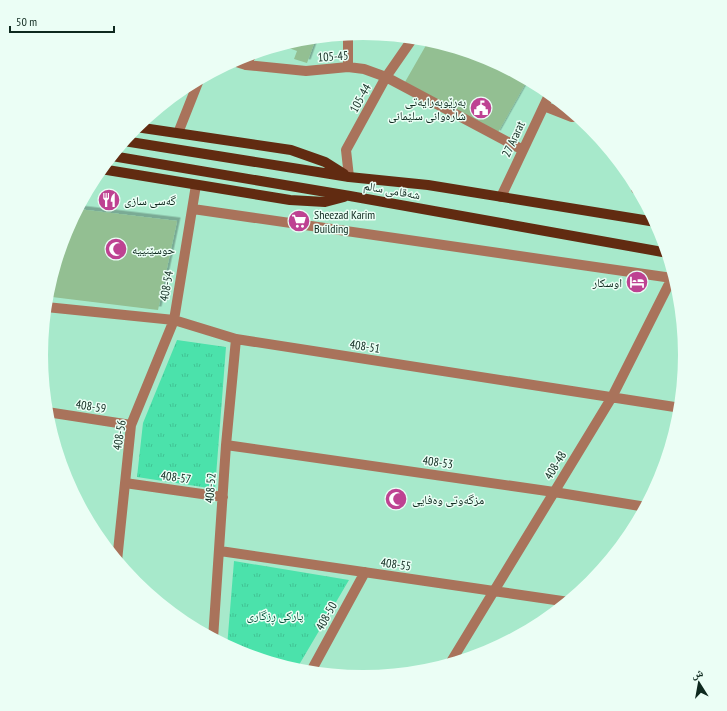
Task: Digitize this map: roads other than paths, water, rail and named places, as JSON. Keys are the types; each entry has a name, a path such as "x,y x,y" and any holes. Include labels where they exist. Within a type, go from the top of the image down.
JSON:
{"main road":[{"path":"144,128 291,150 325,162 349,177"},
{"name":"شەقامی سالم","path":"131,142 349,177 428,185 648,221"},
{"name":"شەقامی سالم","path":"118,157 350,196 661,252"},
{"path":"108,170 196,186 290,200 326,202 350,196"}],"street":[{"path":"348,41 348,67"},
{"name":"105-44","path":"349,177 346,150 386,77 409,44"},
{"name":"105-45","path":"243,64 306,71 348,67 364,69 386,77 523,150"},
{"path":"178,133 196,88"},
{"name":"27 Ararat","path":"501,197 547,99"},
{"path":"544,106 570,116"},
{"name":"408-54","path":"174,320 196,186"},
{"path":"192,209 668,275"},
{"name":"408-48","path":"454,657 612,397 670,282"},
{"name":"408-51","path":"52,308 174,320 236,339 675,407"},
{"name":"408-56","path":"118,554 131,425 174,320"},
{"name":"408-52","path":"213,633 226,445 236,339"},
{"name":"408-59","path":"53,413 131,425"},
{"name":"408-53","path":"226,445 554,492 640,506"},
{"name":"408-57","path":"126,483 223,497"},
{"name":"408-55","path":"220,551 562,601"},
{"name":"408-50","path":"313,667 365,572"}],"place":[{"name":"بەڕێوبەرایەتی شارەوانی سلێمانی","path":"481,108"},
{"name":"گەسی سازی","path":"109,200"},
{"name":"Sheezad Karim Building","path":"299,221"},
{"name":"حوسێنییە","path":"116,249"},
{"name":"اوسكار","path":"637,282"},
{"name":"مزگەوتی وەفایی","path":"396,499"}],"park label":[{"name":"پارکی ڕزگاری","path":"275,615"}]}
